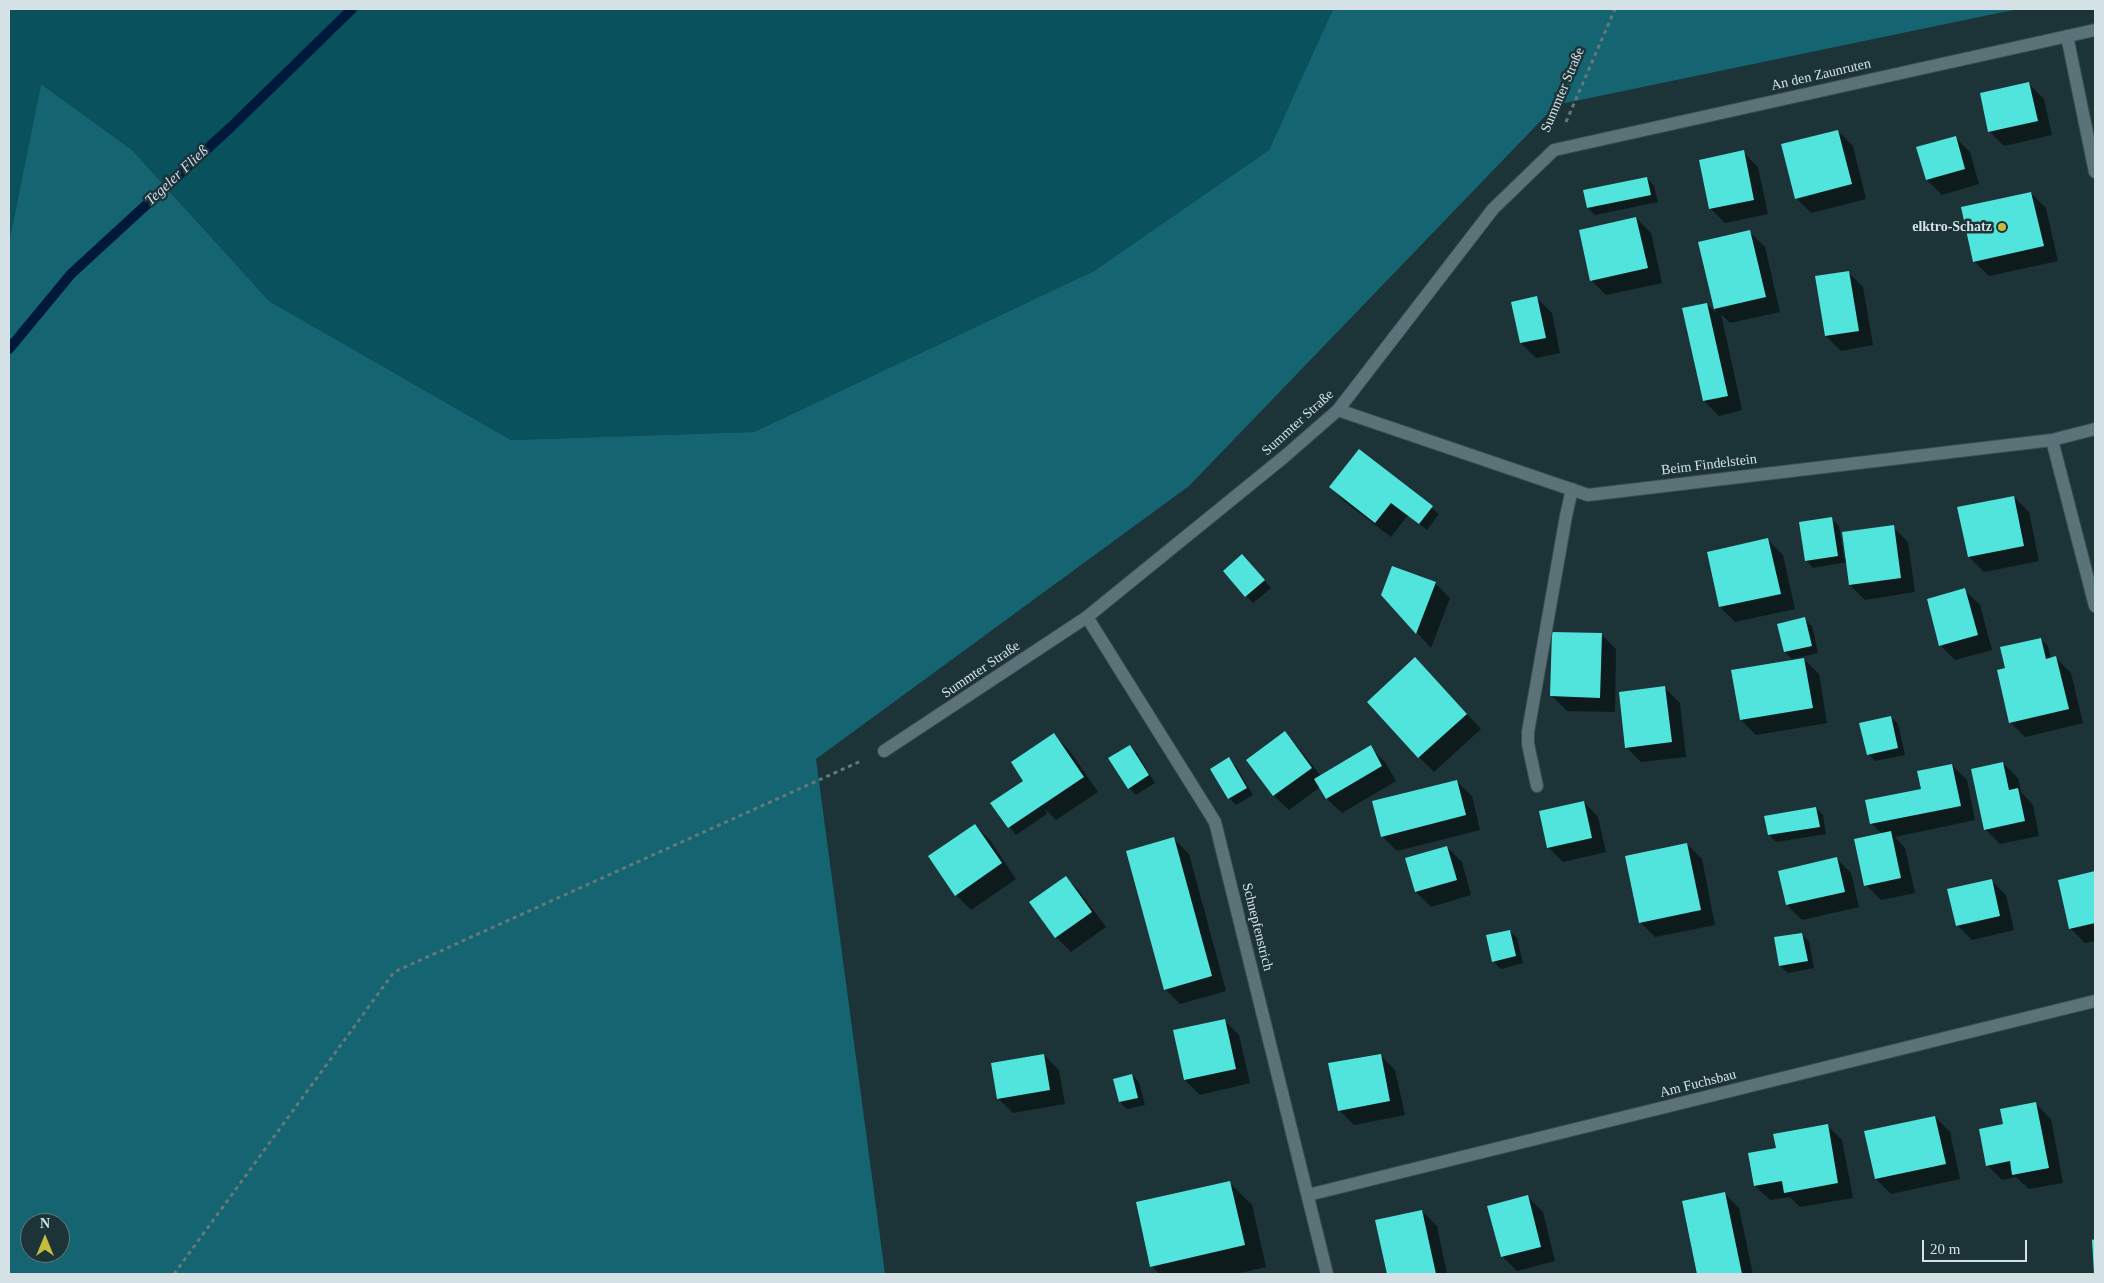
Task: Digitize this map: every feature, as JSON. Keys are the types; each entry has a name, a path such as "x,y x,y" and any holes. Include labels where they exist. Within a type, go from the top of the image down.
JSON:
{"street":[{"name":"An den Zaunruten","path":"1554,150 2095,30"},
{"path":"2067,36 2095,172"},
{"name":"Summter Straße","path":"884,751 1087,617 1284,457 1338,410 1493,209 1554,150"},
{"name":"Beim Findelstein","path":"1338,410 1588,494 2052,440 2095,429"},
{"path":"2052,440 2095,606"},
{"path":"1537,786 1528,744 1528,732 1572,489"},
{"name":"Schnepfenstrich","path":"1087,617 1215,822 1327,1274"},
{"name":"Am Fuchsbau","path":"1308,1195 2095,1002"}],"path":[{"name":"Summter Straße","path":"1554,150 1614,9"},
{"path":"174,1274 394,972 884,751"}],"shaded area":[{"path":"9,9 1333,9 1269,150 1094,271 754,432 511,440 269,301 132,150 41,84 9,243"},
{"path":"1333,9 2018,9 1556,105 1189,486 816,759 885,1274 9,1274 9,243 41,84 132,150 269,301 511,440 754,432 1094,271 1269,150"}],"building":[{"path":"2029,82 2038,121 1988,132 1980,93"},
{"path":"1838,130 1852,184 1795,199 1781,144"},
{"path":"1956,136 1965,169 1926,180 1916,147"},
{"path":"1744,150 1754,200 1709,209 1699,160"},
{"path":"1647,177 1651,195 1587,208 1583,190"},
{"name":"elktro-Schatz","path":"2031,192 2044,246 1973,262 1961,207"},
{"path":"1636,217 1648,268 1590,281 1579,230"},
{"path":"1750,230 1766,297 1714,309 1698,242"},
{"path":"1849,271 1859,331 1825,336 1815,276"},
{"path":"1537,296 1546,338 1520,343 1511,302"},
{"path":"1707,303 1728,396 1703,401 1682,308"},
{"path":"1359,449 1433,506 1419,524 1391,503 1375,523 1329,487"},
{"path":"2014,496 2024,546 1968,557 1957,507"},
{"path":"1832,517 1838,556 1805,561 1799,522"},
{"path":"1894,525 1901,578 1849,585 1842,532"},
{"path":"1768,538 1781,594 1719,607 1707,552"},
{"path":"1242,554 1265,580 1245,597 1223,571"},
{"path":"1392,566 1436,582 1416,634 1381,595"},
{"path":"1965,588 1978,635 1939,646 1927,599"},
{"path":"1805,617 1812,646 1784,652 1777,624"},
{"path":"1552,632 1602,633 1600,698 1550,696"},
{"path":"2041,638 2046,659 2056,656 2069,709 2009,723 1997,670 2005,668 2000,647"},
{"path":"1415,657 1467,714 1418,758 1367,702"},
{"path":"1804,658 1813,708 1740,720 1731,670"},
{"path":"1665,686 1672,742 1625,748 1619,692"},
{"path":"1891,716 1898,748 1867,755 1859,723"},
{"path":"1285,731 1312,768 1273,796 1246,760"},
{"path":"1054,733 1084,777 1008,828 990,803 1023,781 1011,762"},
{"path":"1130,745 1149,775 1128,789 1108,758"},
{"path":"1371,745 1382,766 1326,799 1314,779"},
{"path":"1229,757 1247,788 1228,799 1210,769"},
{"path":"2003,762 2009,790 2018,788 2025,821 1984,830 1971,769"},
{"path":"1952,764 1961,806 1870,824 1865,800 1921,789 1917,771"},
{"path":"1457,780 1466,815 1381,837 1372,801"},
{"path":"1584,801 1592,838 1547,848 1539,811"},
{"path":"1816,807 1820,827 1768,835 1764,816"},
{"path":"975,824 1002,863 955,896 928,856"},
{"path":"1891,831 1901,878 1864,886 1854,839"},
{"path":"1174,837 1212,976 1164,990 1126,851"},
{"path":"1687,843 1701,910 1639,923 1625,856"},
{"path":"1447,846 1457,880 1415,892 1405,858"},
{"path":"1837,857 1845,892 1786,905 1778,871"},
{"path":"2095,871 2095,923 2069,929 2058,880"},
{"path":"1066,876 1092,912 1055,938 1029,902"},
{"path":"1992,879 2000,916 1956,926 1947,889"},
{"path":"1510,930 1516,956 1492,962 1486,935"},
{"path":"1802,933 1808,961 1779,966 1774,937"},
{"path":"1225,1019 1236,1069 1184,1080 1173,1030"},
{"path":"1044,1054 1050,1090 997,1099 991,1063"},
{"path":"1381,1054 1390,1101 1338,1111 1328,1063"},
{"path":"1132,1074 1138,1098 1119,1102 1113,1079"},
{"path":"2036,1102 2049,1168 2012,1175 2010,1161 1986,1166 1979,1129 2003,1124 2000,1109"},
{"path":"1935,1116 1946,1164 1875,1179 1864,1131"},
{"path":"1828,1124 1838,1183 1784,1193 1782,1181 1754,1186 1748,1153 1776,1148 1773,1134"},
{"path":"1230,1181 1245,1245 1150,1267 1136,1202"},
{"path":"1725,1192 1742,1274 1697,1274 1682,1201"},
{"path":"1528,1195 1541,1247 1501,1257 1487,1206"},
{"path":"1422,1210 1436,1274 1387,1274 1375,1220"},
{"path":"2095,1239 2095,1274 2094,1274 2092,1240"}],"waterway":[{"name":"Tegeler Fließ","path":"9,349 71,274 231,127 352,9"}],"place":[{"name":"elktro-Schatz","path":"2002,227"}]}
